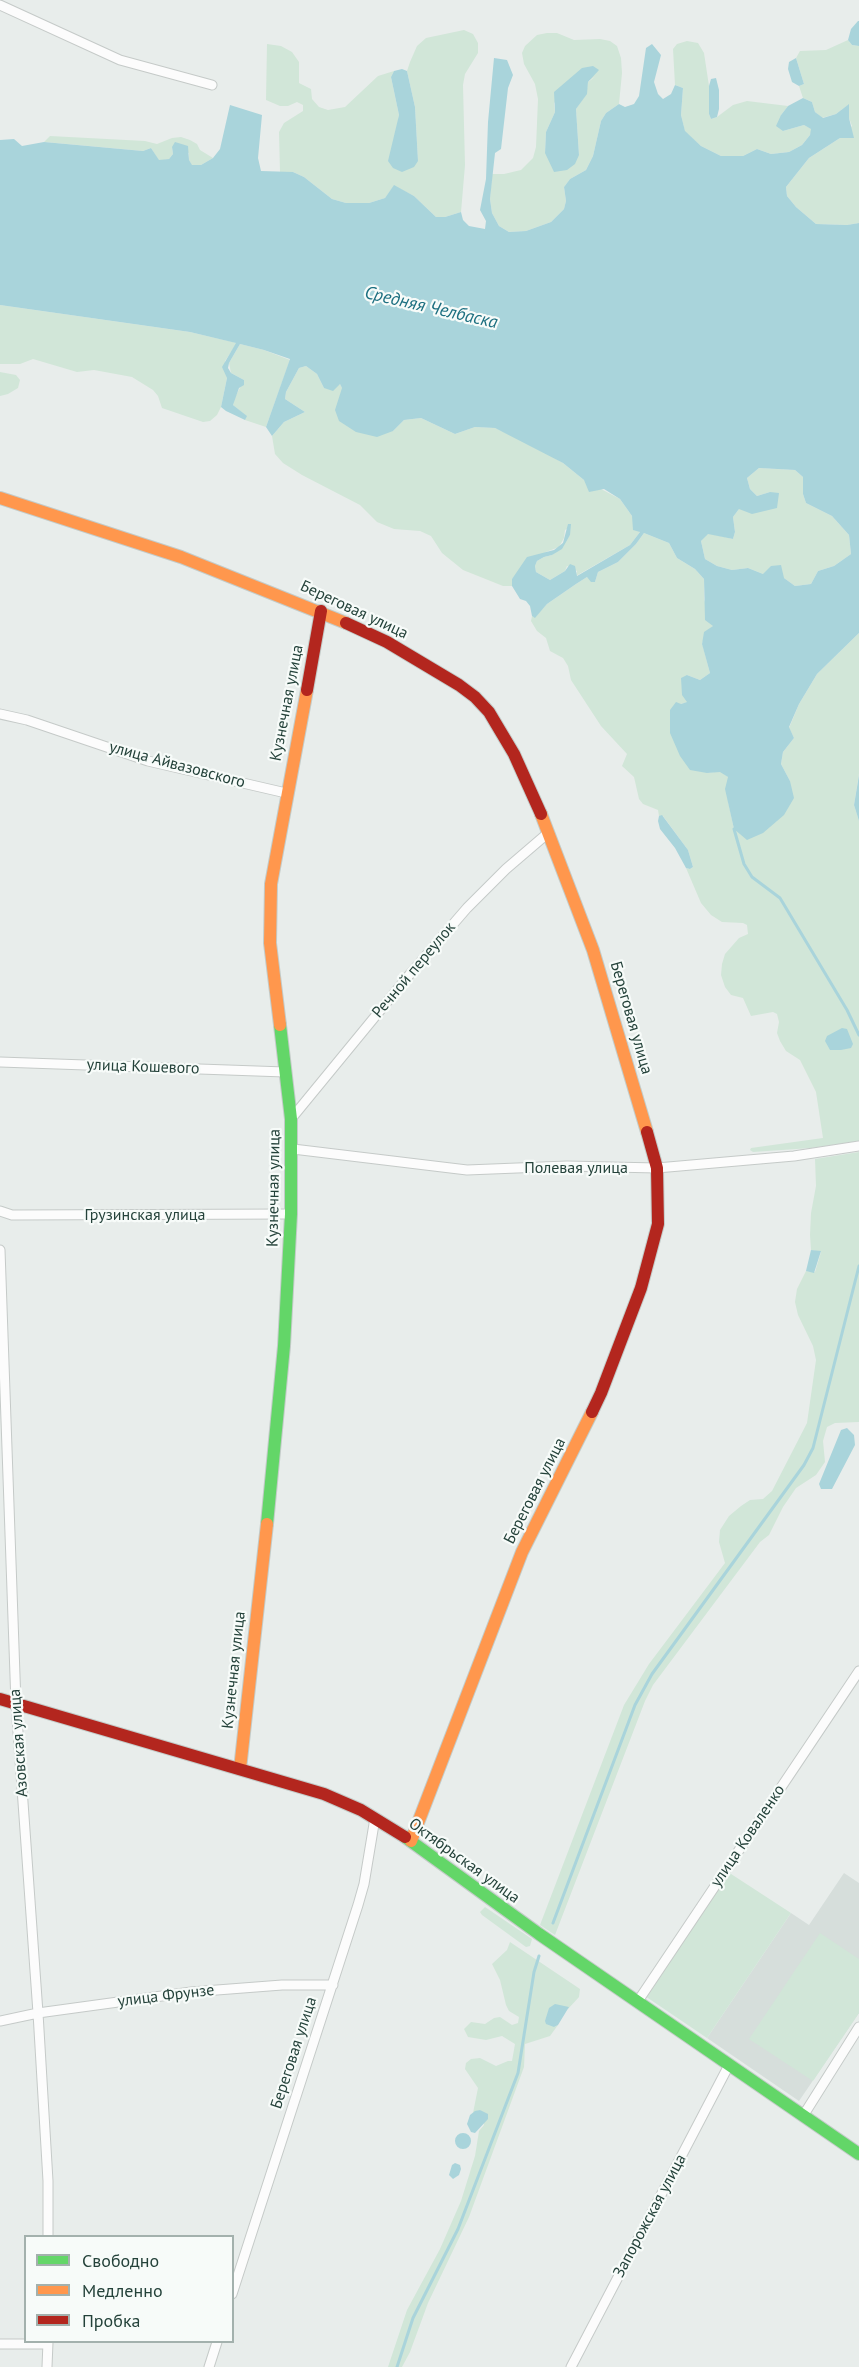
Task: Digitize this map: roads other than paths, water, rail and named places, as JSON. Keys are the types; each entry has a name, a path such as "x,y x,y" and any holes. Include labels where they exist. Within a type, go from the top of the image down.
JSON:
{"street":[{"path":"0,5 120,60 212,85"},
{"name":"Береговая улица","path":"0,498 182,558 321,610 425,663 475,697 498,724 530,786 590,941 657,1168 658,1224 641,1288 601,1393 522,1552 411,1841"},
{"name":"Кузнечная улица","path":"240,1769 275,1447 284,1346 291,1214 293,1149 291,1119 273,978 270,909 273,865 321,610"},
{"name":"улица Айвазовского","path":"0,714 27,720 148,761 286,793"},
{"name":"Речной переулок","path":"291,1119 467,908 506,869 548,833"},
{"name":"улица Кошевого","path":"0,1062 285,1072"},
{"name":"Полевая улица","path":"293,1149 467,1170 567,1166 657,1168 794,1156 859,1146"},
{"name":"Грузинская улица","path":"0,1211 12,1215 291,1214"},
{"name":"Азовская улица","path":"0,1250 16,1704 38,2013 48,2181 48,2235"},
{"name":"улица Коваленко","path":"638,2001 859,1671"},
{"name":"Октябрьская улица","path":"0,1699 346,1802 411,1841 539,1934 859,2154"},
{"name":"Береговая улица","path":"234,2288 364,1884 375,1818"},
{"name":"улица Фрунзе","path":"0,2021 38,2013 191,1992 282,1985 333,1985"},
{"path":"803,2116 859,2027"},
{"name":"Запорожская улица","path":"571,2367 729,2065"},
{"path":"0,2344 48,2343 47,2367"},
{"path":"209,2367 217,2343"}],"water":[{"path":"858,21 859,46 852,45 848,40 851,29"},
{"name":"Средняя Челбаска","path":"652,44 661,55 654,82 658,94 663,99 671,94 675,85 683,88 681,115 685,131 701,146 721,156 743,156 757,149 771,154 789,152 802,145 810,135 811,129 804,125 783,131 776,126 788,106 803,98 812,102 815,112 823,118 836,114 849,104 849,118 854,138 840,138 809,158 786,187 787,196 816,224 859,223 859,633 817,674 799,704 789,727 794,738 783,752 781,764 790,781 794,798 784,815 763,833 747,840 734,829 725,789 728,777 720,772 707,773 690,770 680,756 670,733 670,710 676,702 681,704 687,702 682,695 681,678 687,675 700,680 710,673 702,644 704,632 713,626 705,620 704,579 695,569 677,558 669,543 644,533 618,562 598,572 595,582 591,582 587,577 547,604 535,618 532,616 530,606 526,601 520,599 512,586 512,579 527,557 554,550 563,543 568,524 571,524 570,535 562,549 537,561 535,566 536,572 550,580 565,571 570,564 575,566 577,576 630,545 640,532 633,530 632,516 620,499 604,489 589,492 584,480 563,463 495,428 475,427 455,434 421,418 404,420 393,431 377,437 356,432 339,421 335,410 342,388 340,384 333,391 324,388 317,374 306,366 299,368 286,392 285,399 305,412 284,422 272,436 266,427 290,359 240,344 228,368 231,373 244,380 244,385 239,388 233,405 247,416 245,420 221,407 227,378 222,367 236,343 190,332 0,305 0,140 14,139 22,146 44,142 143,151 151,148 159,160 169,159 173,154 172,147 175,142 188,146 189,160 192,165 201,165 213,158 220,149 230,105 262,115 258,158 261,171 293,172 304,177 332,199 346,203 369,203 385,198 394,185 414,196 436,217 461,212 463,220 469,226 485,229 486,221 480,210 486,179 494,58 507,60 513,75 508,88 501,149 495,153 490,199 492,213 499,226 509,232 526,231 551,222 564,209 566,201 564,187 570,179 586,170 593,156 601,121 606,113 619,104 625,107 634,104 639,96 646,48","holes":["759,468 795,470 803,477 803,494 806,503 832,516 849,535 851,554 834,566 818,571 811,584 795,586 784,578 781,565 771,566 763,574 748,568 732,570 717,566 705,559 701,541 708,534 733,539 735,532 733,517 739,509 752,514 777,508 779,493 770,492 757,496 750,489 747,478"]},
{"path":"796,58 804,84 799,86 792,82 788,69 789,62"},
{"path":"593,66 599,70 588,82 587,94 576,109 579,155 575,164 567,170 554,172 545,153 546,132 555,112 554,92 582,68"},
{"path":"402,69 407,71 415,107 418,161 414,167 402,172 393,168 388,161 399,115 391,77 394,71"},
{"path":"716,78 719,90 719,109 717,117 711,119 709,86 711,79"},
{"path":"859,775 859,821 854,805"},
{"path":"662,815 688,850 693,867 690,869 686,868 675,848 660,829 658,821 659,816"},
{"path":"842,1028 847,1029 853,1044 851,1048 830,1050 825,1041 827,1036"},
{"path":"811,1250 821,1251 814,1273 806,1271"},
{"path":"847,1428 854,1435 855,1445 832,1489 821,1489 819,1484 841,1430"},
{"path":"555,2004 569,2007 558,2025 554,2027 546,2024 545,2021 549,2008"},
{"path":"480,2110 488,2114 488,2119 475,2133 471,2132 467,2124 470,2115"},
{"path":"463,2133 471,2141 463,2149 455,2141"},
{"path":"455,2163 460,2165 461,2169 459,2175 453,2179 449,2175"}],"waterway":[{"path":"734,829 744,864 752,877 780,898 847,1010 859,1035"},
{"path":"553,1923 635,1705 652,1674 804,1465 813,1448 859,1266"},
{"path":"397,2367 413,2318 458,2229 518,2073 534,1972 539,1956"}]}
